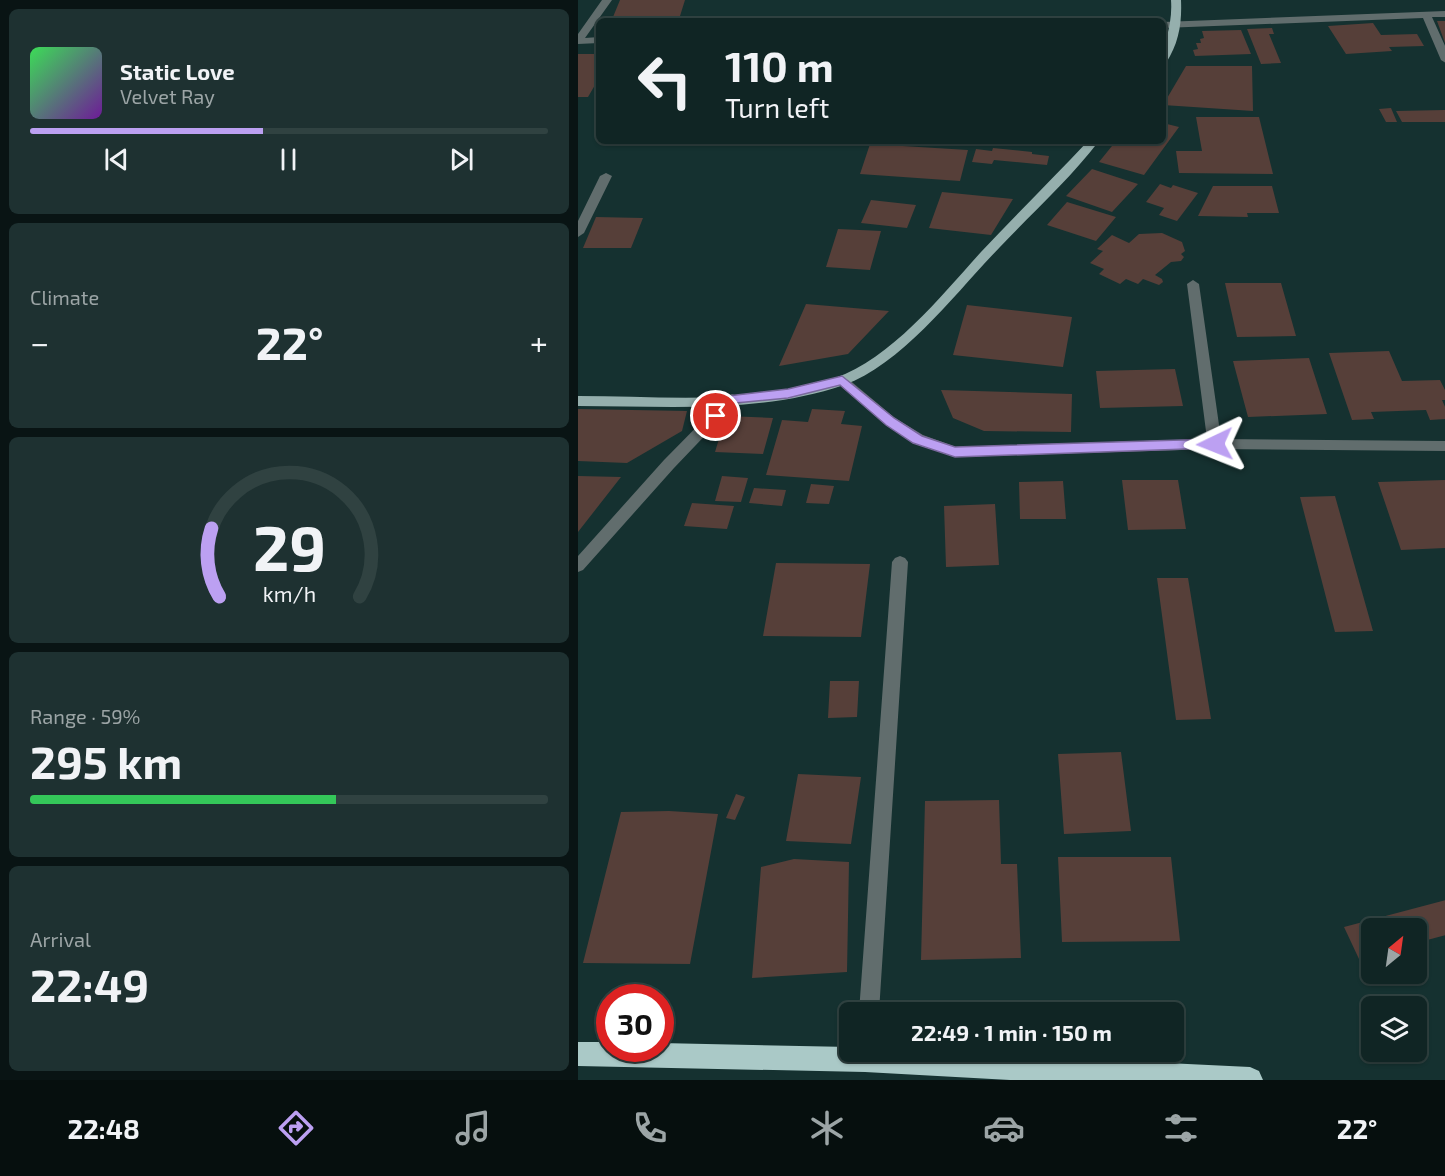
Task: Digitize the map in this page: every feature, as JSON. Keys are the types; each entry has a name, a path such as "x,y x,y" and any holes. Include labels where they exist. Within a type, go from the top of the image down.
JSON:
{"highway":[{"path":"578,1053 839,1056"},
{"path":"961,1062 1250,1080"}],"main road":[{"path":"1166,56 1178,23 1176,0"},
{"path":"578,401 732,399 788,393 842,381 862,371 891,349 943,300 1091,144"}],"street":[{"path":"578,41 607,0"},
{"path":"1166,25 1445,14"},
{"path":"1426,15 1445,60"},
{"path":"578,41 596,40"},
{"path":"578,233 606,176"},
{"path":"1193,284 1215,444"},
{"path":"842,381 890,422 917,439 955,452 1215,444 1445,446"},
{"path":"578,566 669,464 732,399"},
{"path":"870,1002 900,562"}],"building":[{"path":"620,0 685,0 680,16 613,17"},
{"path":"1437,21 1446,21 1446,43 1445,43"},
{"path":"1373,23 1381,35 1417,34 1424,46 1389,47 1392,51 1346,54 1328,26"},
{"path":"1272,28 1274,34 1269,34 1281,63 1261,64 1247,29"},
{"path":"1241,30 1251,54 1195,56 1193,50 1198,49 1196,43 1201,43 1200,39 1204,38 1202,31"},
{"path":"578,54 596,54 596,85 588,97 578,97"},
{"path":"1186,66 1252,66 1253,111 1166,105 1166,100"},
{"path":"1391,108 1397,122 1386,122 1379,109"},
{"path":"1446,110 1446,122 1402,122 1396,111"},
{"path":"1196,117 1259,117 1273,174 1179,173 1176,151 1202,151"},
{"path":"1166,124 1179,127 1144,175 1099,162 1114,144 1166,144"},
{"path":"870,144 968,150 960,181 860,174"},
{"path":"993,148 1049,156 1047,165 994,160 992,164 972,162 976,149 992,151"},
{"path":"1092,169 1138,184 1112,212 1066,196"},
{"path":"1160,184 1171,188 1173,185 1198,193 1177,221 1159,215 1164,208 1146,202"},
{"path":"1213,186 1272,186 1279,213 1247,213 1248,217 1198,216"},
{"path":"942,192 1013,199 991,235 929,228"},
{"path":"871,200 916,205 907,228 861,223"},
{"path":"1067,202 1116,217 1096,241 1047,225"},
{"path":"596,217 643,218 631,248 583,248"},
{"path":"838,229 881,231 870,270 826,267"},
{"path":"1162,233 1182,242 1185,251 1181,254 1184,257 1181,261 1171,262 1155,275 1162,279 1163,282 1159,285 1143,279 1138,284 1126,279 1120,284 1099,274 1104,269 1090,263 1103,251 1097,249 1112,235 1129,243 1139,234"},
{"path":"1225,283 1281,283 1296,336 1237,337"},
{"path":"806,304 889,311 848,354 779,366"},
{"path":"967,305 1072,317 1063,367 953,355"},
{"path":"1389,351 1402,381 1440,380 1446,392 1446,400 1442,400 1446,409 1446,419 1430,420 1426,410 1371,412 1374,419 1352,420 1329,353"},
{"path":"1309,358 1327,414 1248,417 1233,361"},
{"path":"1175,369 1183,406 1100,408 1096,371"},
{"path":"941,390 1072,394 1071,432 984,431 953,418"},
{"path":"578,409 687,411 682,431 627,463 578,461"},
{"path":"812,409 845,411 841,424 862,426 849,481 766,475 782,420 808,422"},
{"path":"726,416 773,418 763,454 715,452"},
{"path":"578,476 621,477 578,532"},
{"path":"722,476 748,478 741,502 715,501"},
{"path":"1122,480 1178,480 1186,529 1128,530"},
{"path":"1446,480 1446,548 1401,550 1378,482"},
{"path":"1063,481 1066,519 1020,519 1019,482"},
{"path":"811,484 834,486 829,504 806,503"},
{"path":"754,488 786,490 782,506 749,503"},
{"path":"1335,496 1373,631 1335,632 1300,497"},
{"path":"692,503 734,506 727,529 684,526"},
{"path":"995,504 999,565 946,567 944,506"},
{"path":"776,563 870,564 861,637 763,636"},
{"path":"1157,578 1188,578 1211,719 1176,720"},
{"path":"830,681 859,681 857,717 828,718"},
{"path":"1121,752 1131,831 1064,834 1058,754"},
{"path":"798,774 861,777 851,844 786,841"},
{"path":"736,794 745,797 735,820 726,818"},
{"path":"999,800 1001,864 1017,864 1021,958 921,960 925,801"},
{"path":"669,811 718,814 690,964 583,963 621,812"},
{"path":"1058,857 1171,857 1180,941 1062,942"},
{"path":"794,859 849,862 847,972 752,978 761,867"},
{"path":"1446,900 1446,935 1427,940 1427,918 1378,918"},
{"path":"1361,922 1361,958 1359,959 1344,927"}],"route":[{"path":"716,416 732,399 813,389 842,381 890,422 917,439 955,452 1215,444"}]}
